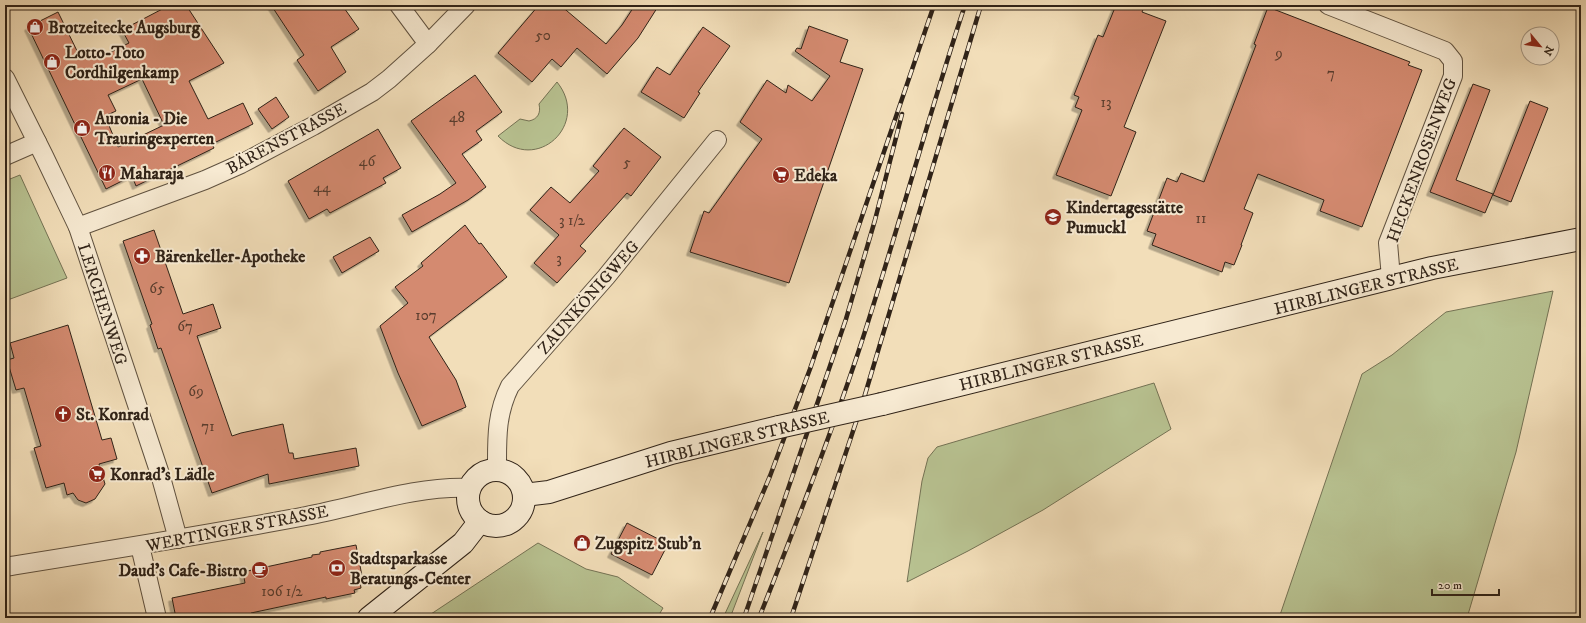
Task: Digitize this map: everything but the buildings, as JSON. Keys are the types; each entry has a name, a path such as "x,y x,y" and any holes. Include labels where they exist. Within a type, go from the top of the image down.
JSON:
{"street":[{"path":"399,5 428,44"},
{"name":"BÄRENSTRASSE","path":"78,227 205,180 241,164 313,126 372,92 389,79 428,44 466,5"},
{"name":"HECKENROSENWEG","path":"1328,5 1365,11 1445,51 1453,61 1453,76 1388,243 1391,278"},
{"name":"LERCHENWEG","path":"5,78 78,227 160,474 178,539"},
{"name":"ZAUNKÖNIGWEG","path":"497,469 499,418 503,402 510,386 606,277 717,140"},
{"path":"5,156 37,142"},
{"name":"HIRBLINGER STRASSE","path":"524,495 550,492 671,453 882,404 1341,292 1432,268 1581,240"},
{"path":"497,469 512,474 522,487 524,495 521,511 508,524 498,526 489,525 480,521 474,515 469,506 468,497 469,488 474,479 481,473 497,469"},
{"name":"WERTINGER STRASSE","path":"5,567 140,546 308,516 406,494 449,487 469,488"},
{"path":"369,618 463,543 480,521"},
{"path":"140,546 157,618"}],"green space":[{"path":"557,82 566,98 567,114 563,128 554,139 542,147 528,150 513,147 498,136 520,119 529,121 537,117 540,110 539,104"},
{"path":"20,175 67,278 5,301 5,181"},
{"path":"1553,291 1516,452 1467,618 1279,618 1362,374 1392,355 1446,312"},
{"path":"1154,383 1171,429 1043,510 907,582 922,481 928,458 937,447"},
{"path":"763,532 730,618 723,618"},
{"path":"538,543 586,569 618,577 663,608 657,618 425,618"}],"railway":[{"path":"710,618 770,476 810,369 934,5"},
{"path":"759,618 835,420 858,353 965,5"},
{"path":"791,618 864,398 981,5"},
{"path":"744,618 846,319 875,220 902,114"}],"place":[{"name":"Brotzeitecke Augsburg","path":"35,27"},
{"name":"Lotto-Toto Cordhilgenkamp","path":"52,62"},
{"name":"Auronia - Die Trauringexperten","path":"82,128"},
{"name":"Maharaja","path":"107,173"},
{"name":"Edeka","path":"781,175"},
{"name":"Kindertagesstätte Pumuckl","path":"1053,217"},
{"name":"Bärenkeller-Apotheke","path":"142,256"},
{"name":"St. Konrad","path":"63,414"},
{"name":"Konrad's Lädle","path":"97,474"},
{"name":"Zugspitz Stub'n","path":"582,543"},
{"name":"Stadtsparkasse Beratungs-Center","path":"337,568"},
{"name":"Daud's Cafe-Bistro","path":"260,570"}]}
